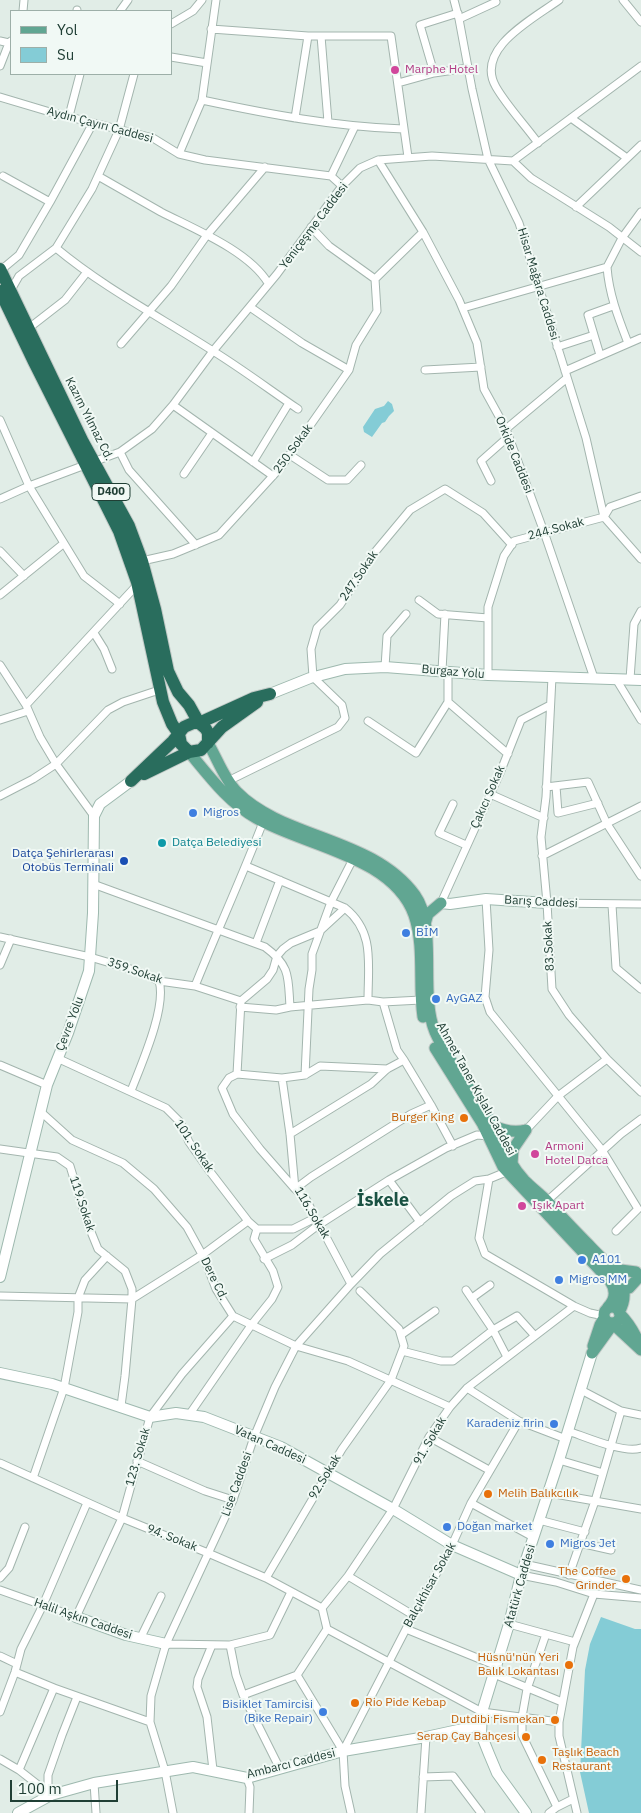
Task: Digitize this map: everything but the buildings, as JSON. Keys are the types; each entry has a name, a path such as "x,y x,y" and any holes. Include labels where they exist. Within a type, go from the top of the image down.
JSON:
{"highway":[{"name":"Kazım Yılmaz Cd.","path":"0,270 4,298 90,464 119,531 138,585 159,690 172,724 179,734"},
{"name":"Kazım Yılmaz Cd.","path":"4,298 29,328 83,442 90,464 129,526 142,561 155,609 168,671 173,683 189,704 200,723"},
{"path":"131,781 179,734 184,726 200,723 254,698 270,694"},
{"path":"131,781 189,752 201,750 222,727 270,694"},
{"name":"D400","path":"200,723 208,733 208,742"},
{"name":"D400","path":"179,734 181,744 189,752"}],"main road":[{"name":"Ahmet Taner Kışlalı Caddesi","path":"208,742 228,780 236,791 256,808 270,816 372,859 396,874 415,896 425,924 429,1007 439,1040 510,1169 619,1289"},
{"name":"Ahmet Taner Kışlalı Caddesi","path":"189,752 222,791 263,822 353,859 399,889 414,915 419,940 422,1016 429,1036 477,1115 490,1131"},
{"path":"415,896 441,903"},
{"path":"425,924 428,914 441,903"},
{"path":"490,1131 500,1129 517,1132 526,1130"},
{"path":"510,1169 513,1149 526,1130"},
{"name":"Ahmet Taner Kışlalı Caddesi","path":"510,1169 547,1201 613,1269 619,1289"},
{"path":"592,1353 611,1315 623,1305 619,1289 629,1288 639,1272 613,1269"},
{"path":"611,1315 641,1349"}],"street":[{"path":"172,23 193,11 202,0"},
{"path":"179,154 202,100 216,0"},
{"name":"Hisar Mağara Caddesi","path":"454,0 459,16 468,68 488,159 519,223 586,438 604,517 641,560"},
{"path":"538,143 496,87 492,75 492,60 501,44 559,0"},
{"path":"624,0 641,22"},
{"path":"434,73 420,25 459,16 496,2"},
{"path":"211,30 308,36 391,36 408,157"},
{"path":"295,118 308,36"},
{"path":"321,36 328,122"},
{"path":"0,66 10,44"},
{"path":"172,57 207,64"},
{"path":"641,66 514,161 531,178 609,227 641,252"},
{"path":"398,83 434,73 468,68"},
{"path":"69,116 80,75"},
{"path":"4,298 19,276 56,248 92,189 119,130 134,75"},
{"name":"Aydın Çayırı Caddesi","path":"0,97 50,112 153,138 179,154 204,160 331,176"},
{"path":"202,100 295,118 369,128 403,129"},
{"path":"571,118 627,158"},
{"path":"0,270 19,255 93,123"},
{"path":"342,186 331,176 355,126"},
{"path":"576,207 641,145"},
{"name":"Yeniçeşme Caddesi","path":"0,499 29,486 120,452 152,429 250,307 342,186 360,168 378,160 408,157 432,156 514,161"},
{"name":"Orkide Caddesi","path":"378,160 423,232 463,308 477,343 484,390 507,433 544,532 594,678"},
{"path":"121,344 171,286 207,235 265,167"},
{"path":"3,176 50,202"},
{"path":"98,176 207,235 253,266 263,275 268,283"},
{"path":"628,343 613,306 608,285 607,266 622,238 641,212"},
{"path":"311,227 329,246 375,279 423,232"},
{"path":"56,248 87,272 147,312 213,351 298,409"},
{"path":"463,308 607,266"},
{"path":"29,328 65,300 87,272"},
{"name":"250.Sokak","path":"142,561 173,554 219,535 273,476 290,455 349,370 356,345 377,311 375,279"},
{"path":"600,355 588,315 613,306"},
{"path":"250,307 302,343 349,370"},
{"path":"557,347 594,335"},
{"path":"491,481 481,461 566,374 600,355 641,338"},
{"path":"425,370 481,367"},
{"path":"253,462 289,403"},
{"path":"173,405 273,476"},
{"path":"0,420 29,486 63,544 84,576 120,604"},
{"path":"184,474 212,433"},
{"path":"120,452 128,470 196,545"},
{"path":"290,455 328,480 347,480 361,465"},
{"name":"247.Sokak","path":"313,677 311,650 317,628 326,616 340,605 375,552 410,510 445,488 483,512 512,545"},
{"name":"244.Sokak","path":"488,675 488,607 504,556 514,541 604,517 610,507 641,496"},
{"path":"0,595 63,544"},
{"path":"0,551 24,576"},
{"path":"0,720 27,708 138,585"},
{"path":"418,600 438,614 488,618"},
{"path":"636,680 634,624 641,611"},
{"path":"385,667 387,636 406,614"},
{"path":"368,721 416,753 448,702 445,671 445,614"},
{"path":"94,633 104,649 112,669"},
{"path":"0,665 27,708 56,764 94,816 100,804 131,781"},
{"name":"Burgaz Yolu","path":"270,694 313,677 345,669 385,667 488,675 636,680"},
{"path":"228,780 338,727 345,718 342,706 313,677"},
{"name":"83.Sokak","path":"552,677 544,818 541,837 552,988 568,1015 607,1059 641,1092"},
{"path":"616,679 641,720"},
{"path":"0,796 33,779 56,764 108,710 123,702 159,690"},
{"path":"448,702 508,754"},
{"name":"Çakıcı Sokak","path":"441,903 508,754 521,720 550,705"},
{"path":"546,787 588,782 607,824 641,876"},
{"path":"556,786 558,814 598,803"},
{"path":"490,794 544,818"},
{"path":"453,804 439,833 466,845"},
{"path":"542,856 641,806"},
{"name":"Çevre Yolu","path":"0,1277 47,1085 89,971 94,816"},
{"path":"195,986 263,822"},
{"path":"305,1075 312,954 331,902 353,859"},
{"path":"246,866 331,902 356,916 364,933 369,958 368,1000"},
{"path":"256,943 280,880"},
{"path":"93,884 265,947 277,956 288,973 290,1007"},
{"path":"486,899 489,950 485,997 490,1012 602,1151 638,1209 616,1231"},
{"name":"Barış Caddesi","path":"441,903 450,904 486,899 547,903 641,904"},
{"path":"612,905 616,968 641,989"},
{"path":"237,1074 240,1004 267,979 273,970 277,956 291,943 320,931 344,908"},
{"name":"359.Sokak","path":"0,937 90,957 134,970 159,981 195,986 240,1004 276,1010 368,1000 384,1002 421,1000"},
{"path":"0,965 11,939"},
{"path":"131,1091 155,1027 161,988 159,981"},
{"path":"384,1002 397,1050 431,1105 453,1146"},
{"name":"101. Sokak","path":"57,1058 166,1108 180,1122 189,1142 248,1221 257,1229"},
{"path":"526,1130 558,1096 607,1059"},
{"path":"290,1134 370,1084 388,1069 404,1060"},
{"path":"0,1065 47,1085"},
{"path":"388,1069 320,1066 305,1075 282,1078 237,1074 230,1078 222,1088 233,1114 295,1189 412,1114 431,1105"},
{"name":"116.Sokak","path":"282,1078 295,1189 306,1199 316,1222 324,1233 351,1284"},
{"name":"Dere Cd.","path":"40,1112 72,1140 123,1163 154,1189 187,1226 202,1254 216,1289 234,1316"},
{"path":"547,1201 602,1151 641,1119"},
{"path":"189,1414 252,1324 272,1299 278,1287 273,1271 264,1259 254,1239 257,1229 293,1229 316,1222 453,1146 490,1131"},
{"name":"119.Sokak","path":"0,1149 57,1157 70,1166 87,1222 98,1249 125,1271 132,1289 132,1299 121,1406"},
{"name":"Lise Caddesi","path":"173,1813 165,1771 150,1722 151,1696 166,1644 208,1556 232,1500 254,1437 275,1387 296,1346 380,1254 464,1187 475,1181 489,1178 510,1169"},
{"path":"489,1178 479,1238 485,1254 574,1306 590,1313 611,1315"},
{"path":"389,1180 420,1222"},
{"path":"0,1296 132,1299 202,1254 248,1221"},
{"path":"264,1259 292,1245 316,1222"},
{"path":"33,1478 64,1388 78,1312 78,1298 85,1280 107,1256"},
{"path":"472,1298 490,1285"},
{"path":"466,1290 493,1330 508,1357"},
{"path":"360,1291 399,1329 404,1346 392,1380"},
{"name":"91. Sokak","path":"322,1608 348,1576 392,1509 429,1437 450,1407 467,1388 574,1306"},
{"path":"401,1335 435,1311"},
{"path":"234,1316 296,1346 348,1361 450,1407"},
{"name":"123. Sokak","path":"76,1617 122,1518 136,1461 150,1417 182,1374 234,1316"},
{"path":"402,1351 441,1361 453,1361 493,1330 517,1316 535,1336"},
{"name":"Atatürk Caddesi","path":"526,1813 497,1773 481,1734 482,1712 510,1624 524,1564 592,1353"},
{"name":"Vatan Caddesi","path":"0,1373 64,1388 150,1417 176,1413 204,1417 281,1447 452,1545 521,1576"},
{"name":"92.Sokak","path":"266,1578 342,1449 392,1380"},
{"path":"467,1388 519,1421 611,1446 636,1450 641,1448"},
{"path":"581,1390 622,1411 641,1415"},
{"path":"569,1575 585,1532 622,1411"},
{"name":"Balçıkhisar Sokak","path":"343,1752 406,1628 452,1545 471,1503 519,1421"},
{"path":"429,1437 490,1470"},
{"path":"559,1460 603,1473"},
{"path":"136,1461 205,1491 232,1500"},
{"name":"94. Sokak","path":"0,1463 87,1503 266,1578 322,1608"},
{"path":"548,1492 641,1509"},
{"path":"0,1712 21,1650 43,1605 87,1503"},
{"path":"471,1503 533,1538"},
{"path":"539,1520 585,1532"},
{"path":"0,1578 9,1568 25,1527"},
{"path":"580,1543 611,1550"},
{"path":"524,1564 641,1590"},
{"path":"348,1576 413,1615"},
{"path":"521,1576 556,1582 594,1594 641,1598"},
{"path":"586,1592 589,1578"},
{"name":"Halil Aşkın Caddesi","path":"0,1590 140,1639 166,1644"},
{"path":"166,1644 230,1645 270,1635 290,1592"},
{"path":"577,1813 559,1736 559,1722 575,1642 594,1594"},
{"path":"140,1639 161,1596"},
{"path":"243,1695 297,1674 327,1630 322,1608"},
{"path":"510,1624 575,1642"},
{"path":"406,1628 495,1670 527,1689 562,1702"},
{"path":"327,1630 482,1712 559,1722"},
{"path":"546,1634 527,1689 522,1717 522,1735 557,1807"},
{"path":"212,1645 198,1679 197,1687 207,1717 213,1770"},
{"path":"230,1645 236,1675 243,1695 280,1769"},
{"path":"0,1656 17,1664"},
{"path":"15,1672 78,1697 150,1722"},
{"path":"297,1674 343,1752 345,1786 351,1813"},
{"path":"19,1770 54,1688"},
{"path":"51,1795 48,1786 48,1775 78,1697"},
{"name":"Ambarcı Caddesi","path":"18,1813 51,1795 94,1783 193,1767 247,1778 343,1752 481,1725"},
{"path":"421,1813 426,1737"},
{"path":"0,1759 19,1770 51,1795"},
{"path":"423,1777 453,1776 481,1813"},
{"path":"247,1778 250,1787 249,1813"},
{"path":"94,1783 96,1813"},
{"path":"549,1813 573,1800"}],"water":[{"path":"388,401 392,404 394,411 372,437 364,432 363,427 375,409 384,406"},
{"path":"601,1617 635,1629 641,1629 641,1813 589,1813 580,1772 585,1670 590,1644"}],"place":[{"name":"Marphe Hotel","path":"395,70"},
{"name":"Migros","path":"193,813"},
{"name":"Datça Belediyesi","path":"162,843"},
{"name":"Datça Şehirlerarası Otobüs Terminali","path":"124,861"},
{"name":"BİM","path":"406,933"},
{"name":"AyGAZ","path":"436,999"},
{"name":"Burger King","path":"464,1118"},
{"name":"Armoni Hotel Datca","path":"535,1154"},
{"name":"Işık Apart","path":"522,1206"},
{"name":"A101","path":"582,1260"},
{"name":"Migros MM","path":"559,1280"},
{"name":"Karadeniz firin","path":"554,1424"},
{"name":"Melih Balıkcılık","path":"488,1494"},
{"name":"Doğan market","path":"447,1527"},
{"name":"Migros Jet","path":"550,1544"},
{"name":"The Coffee Grinder","path":"626,1579"},
{"name":"Hüsnü'nün Yeri Balık Lokantası","path":"569,1665"},
{"name":"Rio Pide Kebap","path":"355,1703"},
{"name":"Bisiklet Tamircisi (Bike Repair)","path":"323,1712"},
{"name":"Dutdibi Fismekan","path":"555,1720"},
{"name":"Serap Çay Bahçesi","path":"526,1737"},
{"name":"Taşlık Beach Restaurant","path":"542,1760"}],"district":[{"name":"İskele","path":"383,1201"}]}
